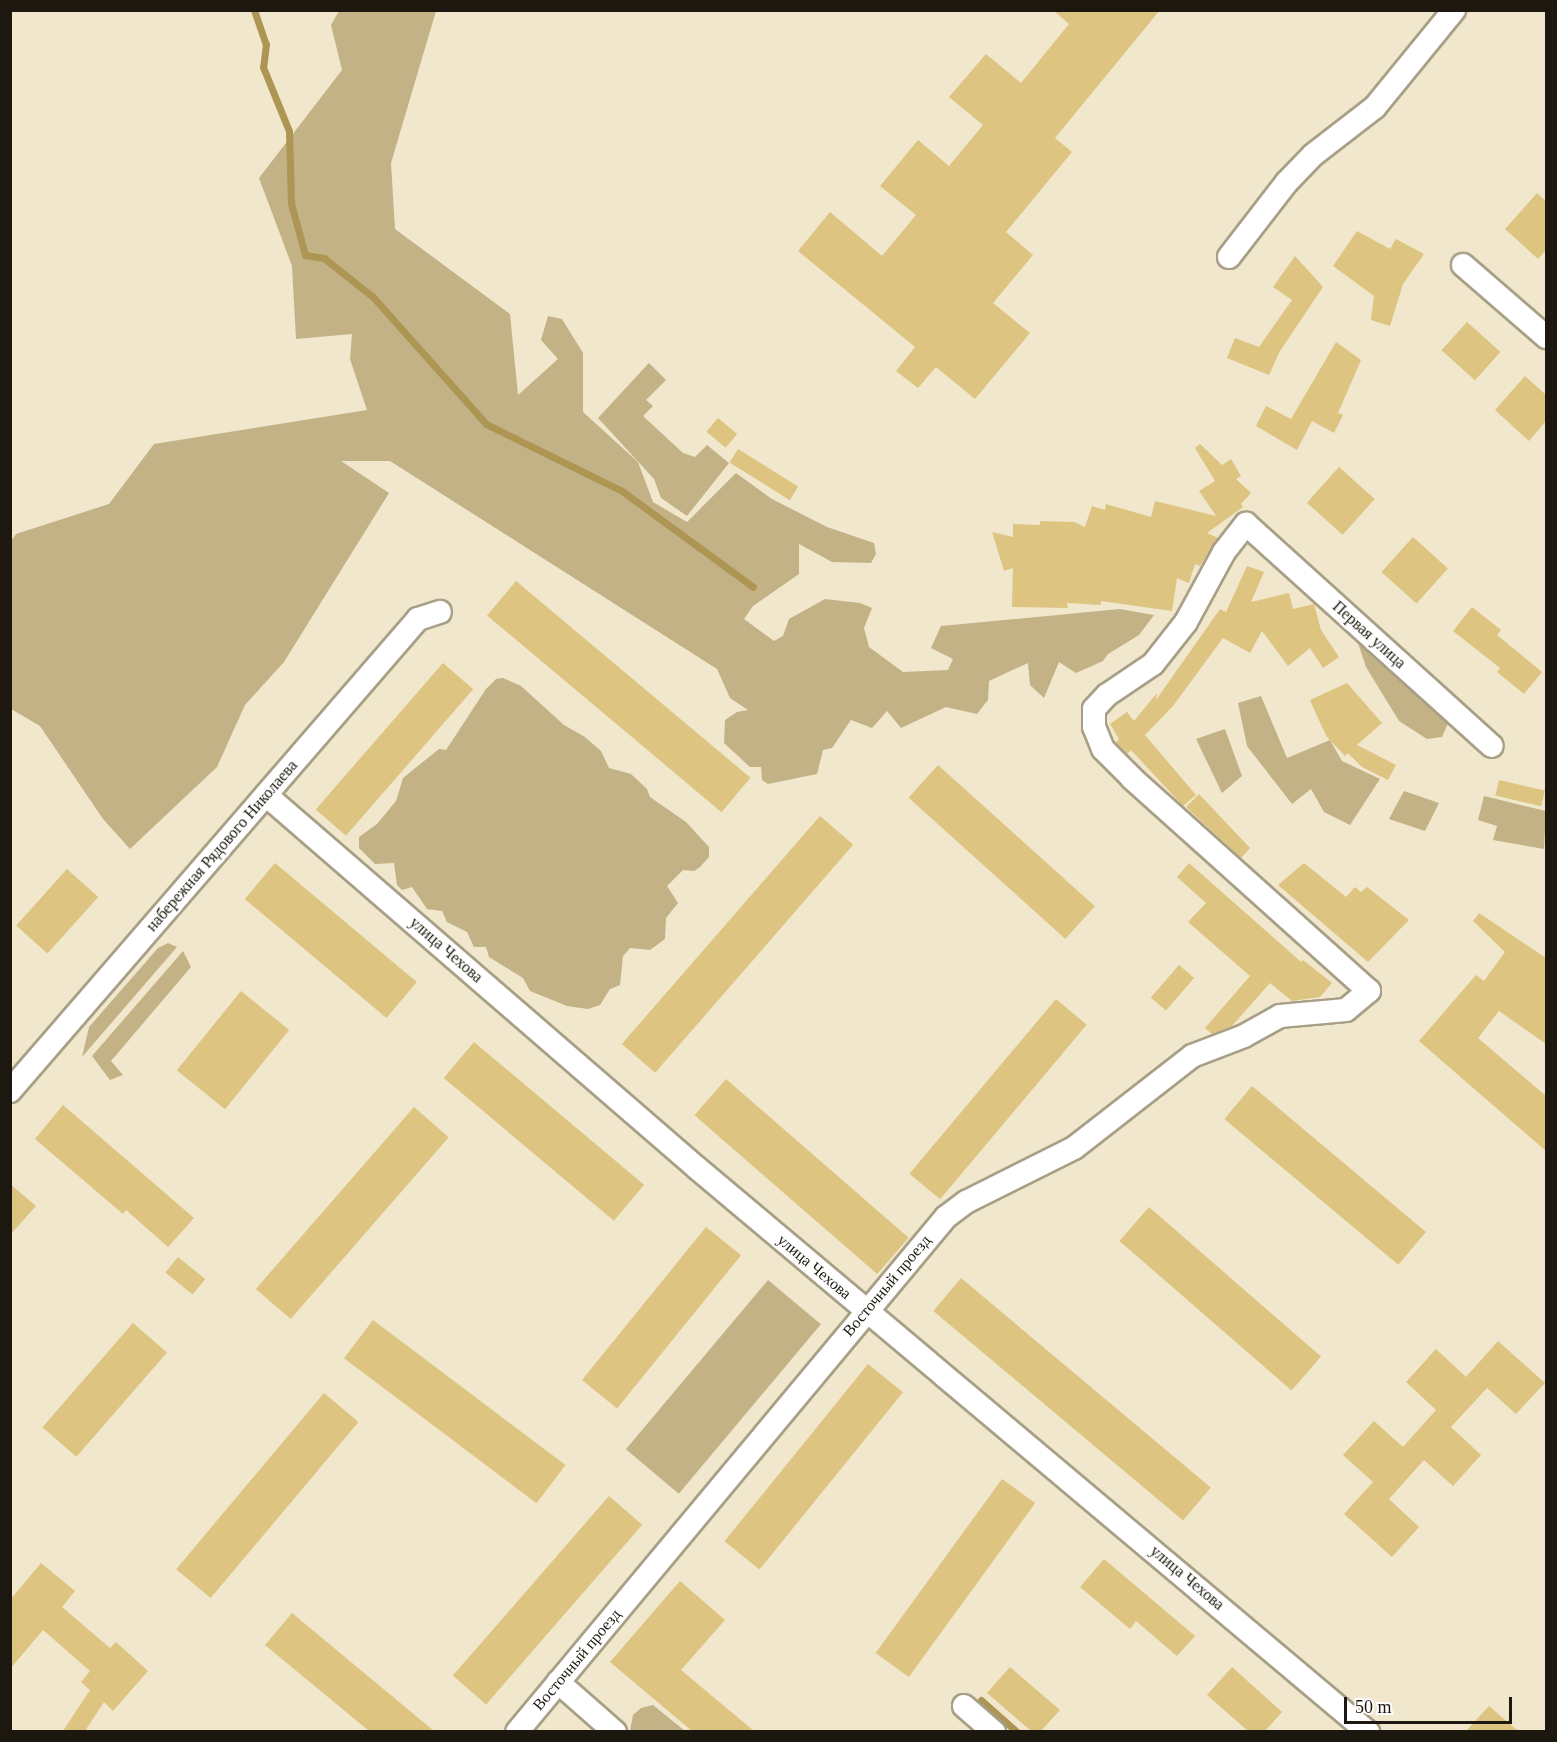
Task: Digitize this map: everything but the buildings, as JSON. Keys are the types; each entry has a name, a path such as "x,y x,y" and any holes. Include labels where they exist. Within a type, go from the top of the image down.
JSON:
{"street":[{"path":"1228,257 1287,182 1313,155 1375,107 1454,10"},
{"path":"1463,265 1546,337"},
{"name":"Первая улица","path":"1370,991 1132,778 1103,748 1094,727 1095,709 1101,702 1153,664 1186,622 1224,552 1246,524 1492,746"},
{"name":"набережная Рядового Николаева","path":"10,1091 418,619 440,612"},
{"name":"улица Чехова","path":"266,795 866,1311 1368,1731"},
{"name":"Восточный проезд","path":"517,1731 946,1217 966,1202 1074,1148 1192,1056 1244,1036 1280,1016 1346,1010 1370,991"},
{"path":"558,1682 615,1731"},
{"path":"964,1706 994,1731"}],"shaded area":[{"path":"339,11 436,11 391,163 395,229 510,314 518,395 558,359 541,340 548,316 562,319 583,353 583,412 638,462 653,502 687,522 736,473 772,499 827,527 874,543 876,554 871,563 832,562 799,544 799,574 753,606 744,619 774,641 783,636 789,619 825,599 860,603 872,608 864,628 869,647 903,672 948,670 953,659 931,648 941,626 1120,609 1154,615 1139,635 1108,654 1103,661 1076,673 1059,662 1044,698 1030,685 1028,663 989,681 988,700 977,714 946,707 901,728 887,711 872,728 851,720 832,748 823,750 817,774 768,784 762,780 761,767 750,767 724,743 725,720 737,712 748,710 730,698 717,669 390,461 341,461 389,493 284,662 245,705 217,767 130,849 103,819 40,726 11,709 11,541 16,534 109,504 154,444 367,410 350,359 352,334 296,339 292,266 259,178 342,70 331,25"},
{"path":"649,363 666,380 646,400 653,406 643,416 683,453 695,457 707,445 729,463 687,516 661,498 654,479 598,418"},
{"path":"1353,628 1449,721 1442,737 1427,739 1399,721 1366,667"},
{"path":"503,678 521,686 564,725 585,737 601,751 609,768 631,774 647,789 650,797 686,822 709,847 709,857 700,867 694,871 683,870 667,886 678,903 666,918 665,939 650,950 630,948 623,956 620,985 610,989 600,1005 588,1009 567,1006 530,991 523,978 489,957 486,947 474,947 467,932 447,922 442,911 427,909 412,887 402,890 397,885 394,863 375,864 359,848 359,837 377,824 396,801 403,778 439,749 446,750 486,689 496,679"},
{"path":"1261,696 1287,758 1330,740 1342,761 1380,779 1350,825 1324,812 1311,789 1292,804 1247,746 1238,703"},
{"path":"1225,729 1242,776 1222,793 1196,739"},
{"path":"1404,791 1439,803 1425,831 1389,819"},
{"path":"1484,796 1546,811 1544,849 1493,840 1497,826 1478,820"},
{"path":"168,943 177,947 82,1057 89,1027 158,948"},
{"path":"183,951 191,967 111,1061 123,1075 110,1080 92,1056"},
{"path":"768,1280 821,1324 679,1494 626,1449"},
{"path":"653,1705 685,1731 630,1731 633,1715 641,1708"}],"waterway":[{"path":"254,10 266,44 263,67 289,131 291,203 305,255 324,258 373,297 486,424 622,491 753,587"},
{"path":"981,1700 1017,1732"}]}
